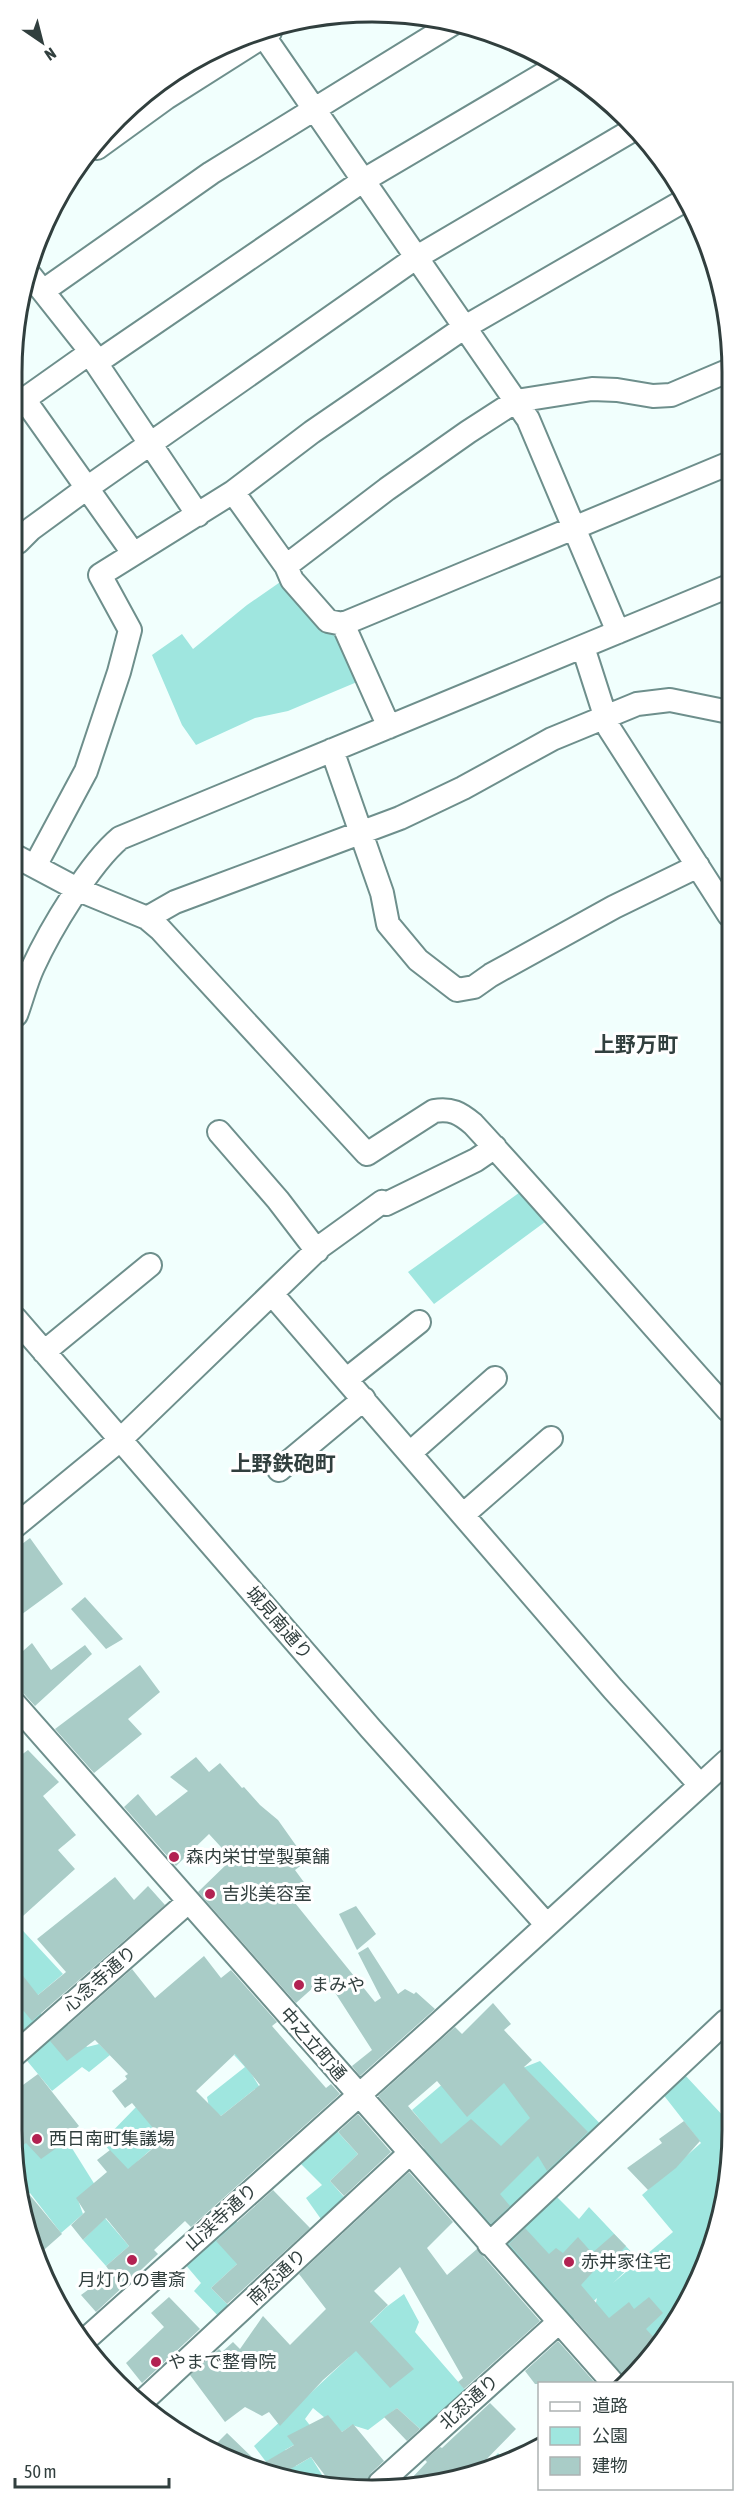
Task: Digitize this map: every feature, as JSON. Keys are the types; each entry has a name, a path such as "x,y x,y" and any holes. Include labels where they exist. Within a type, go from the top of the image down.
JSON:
{"street":[{"path":"198,514 94,358 36,283 443,29"},
{"path":"267,39 313,109 528,419 618,632"},
{"path":"117,134 166,98 249,45"},
{"path":"22,400 94,358 364,180 550,70"},
{"path":"22,538 87,488 417,257 628,133"},
{"path":"679,204 465,327 322,425 233,492 100,575 130,630 119,672 86,771 26,861 79,890 147,918 160,929 367,1154 434,1111 444,1109 460,1112 552,1210 616,1286 723,1404"},
{"path":"286,566 396,483 516,401 592,389 618,390 653,396 671,395 723,373"},
{"path":"22,402 133,553"},
{"path":"233,492 286,566 292,580 328,621 343,624 723,466"},
{"path":"22,998 33,968 79,890 101,856 120,838 723,588"},
{"path":"343,624 389,727"},
{"path":"583,648 609,728 723,903"},
{"path":"147,918 176,902 400,818 463,788 552,739 637,704 670,700 723,711"},
{"path":"332,750 382,893 388,924 418,960 457,990 474,987 575,927 698,866"},
{"path":"219,1132 278,1200 317,1251"},
{"path":"22,1520 120,1440 317,1251 382,1202 386,1204 476,1160 495,1148"},
{"path":"44,1352 150,1265"},
{"path":"272,1294 613,1689 700,1785"},
{"path":"347,1379 419,1322"},
{"name":"城見南通り","path":"22,1326 363,1720 546,1924"},
{"path":"410,1453 495,1378"},
{"path":"279,1470 364,1399"},
{"path":"464,1514 551,1438"},
{"name":"中之立町通","path":"22,1712 612,2382"},
{"name":"山渓寺通り","path":"90,2336 723,1765"},
{"name":"心念寺通り","path":"22,2048 188,1902"},
{"path":"489,2244 723,2024"},
{"name":"南忍通り","path":"147,2397 410,2153"},
{"name":"北忍通り","path":"384,2479 559,2322"}],"green space":[{"path":"286,578 341,643 357,682 288,711 255,718 196,745 182,725 152,655 182,634 193,649 247,605"},
{"path":"523,1190 549,1219 434,1304 408,1272"},
{"path":"22,1930 63,1974 32,2000 48,2024 58,2014 87,2047 99,2044 110,2055 89,2072 82,2067 52,2091 22,2055"},
{"path":"492,2042 520,2069 540,2061 608,2132 489,2244 414,2157 436,2139 412,2110"},
{"path":"238,2052 270,2104 255,2089 221,2116 209,2107 207,2097 245,2067 234,2055"},
{"path":"684,2074 723,2116 722,2152 716,2198 704,2242 676,2304 645,2349 609,2378 601,2368 617,2355 592,2320 597,2298 564,2328 495,2250 557,2197 579,2219 589,2207 638,2259 613,2283 673,2232 642,2195 701,2143 662,2093"},
{"path":"22,2097 54,2146 65,2137 95,2185 78,2200 83,2214 61,2233 30,2193 28,2194 23,2152"},
{"path":"137,2106 164,2138 138,2161 131,2174 102,2142"},
{"path":"335,2129 358,2154 330,2181 352,2206 328,2229 306,2198 322,2185 297,2160"},
{"path":"233,2217 243,2231 237,2264 211,2288 237,2314 226,2324 194,2291 201,2283 184,2263"},
{"path":"105,2218 129,2246 106,2266 83,2240"},
{"path":"404,2294 419,2322 415,2332 473,2399 430,2438 397,2408 368,2430 352,2425 342,2432 313,2408 305,2419 326,2446 311,2457 323,2476 267,2463 254,2446 349,2357 352,2341 385,2308","holes":["299,2442 311,2457 296,2466 285,2450"]}],"building":[{"path":"30,1538 63,1584 22,1614 22,1544"},
{"path":"85,1597 123,1639 106,1649 71,1609"},
{"path":"32,1643 51,1670 85,1645 92,1654 35,1706 22,1693 22,1652"},
{"path":"140,1665 160,1692 128,1719 142,1734 94,1773 55,1729"},
{"path":"28,1750 59,1782 43,1796 76,1835 58,1850 75,1869 22,1917 22,1754"},
{"path":"196,1757 209,1772 220,1763 242,1788 244,1787 278,1820 307,1861 295,1870 306,1885 291,1898 375,2002 381,1998 358,1953 368,1947 398,1994 405,1989 414,1994 416,1992 435,2009 360,2076 352,2066 372,2050 325,1977 296,2003 198,1892 232,1859 209,1834 176,1866 124,1807 138,1794 156,1816 188,1791 170,1777"},
{"path":"115,1877 134,1900 148,1886 165,1905 32,2021 22,2009 22,1975 38,1995 66,1972 37,1939"},
{"path":"356,1906 376,1934 357,1950 339,1914"},
{"path":"204,1956 221,1978 231,1970 277,2022 272,2026 326,2088 331,2084 340,2094 191,2227 185,2221 154,2250 158,2254 96,2312 81,2295 111,2273 106,2266 129,2246 106,2218 83,2240 71,2225 85,2212 76,2198 107,2172 97,2160 110,2150 128,2169 163,2140 132,2103 125,2108 112,2091 127,2079 125,2076 128,2074 95,2040 67,2061 50,2041 132,1969 155,1998","holes":["235,2054 260,2085 221,2116 196,2091"]},
{"path":"493,2003 511,2024 504,2030 532,2060 524,2067 588,2132 547,2171 538,2156 500,2194 510,2206 491,2224 378,2096 455,2027 462,2034","holes":["437,2081 467,2117 504,2083 530,2118 501,2146 471,2119 441,2144 408,2106"]},
{"path":"38,2074 79,2126 56,2144 58,2147 41,2159 26,2143 23,2145 22,2086"},
{"path":"358,2114 391,2152 344,2196 330,2181 358,2154 338,2132"},
{"path":"684,2121 700,2141 676,2168 648,2190 627,2168 662,2143 659,2139"},
{"path":"409,2172 453,2222 427,2248 447,2275 477,2249 540,2321 464,2389 458,2382 463,2378 400,2267 374,2291 388,2305 370,2322 414,2369 390,2388 356,2351 323,2380 280,2426 269,2412 262,2416 245,2407 225,2422 190,2375 219,2349 222,2352 233,2342 240,2349 263,2316 290,2345 326,2309 299,2274"},
{"path":"273,2190 310,2228 227,2304 211,2288 237,2264 216,2241"},
{"path":"28,2193 62,2234 44,2250"},
{"path":"525,2228 549,2254 556,2248 563,2253 578,2237 601,2263 581,2285 609,2318 629,2302 634,2309 649,2297 663,2313 646,2329 654,2338 623,2374 509,2244"},
{"path":"614,2234 626,2246 607,2266 592,2253"},
{"path":"169,2297 200,2329 142,2383 126,2363 164,2327 151,2313"},
{"path":"558,2341 594,2382 538,2382 535,2384 525,2371"},
{"path":"490,2403 516,2429 485,2461 441,2473 412,2477 427,2462 425,2460 440,2447 442,2448"},
{"path":"397,2408 420,2429 407,2441 384,2417"},
{"path":"328,2415 342,2432 353,2424 384,2461 371,2473 369,2480 326,2477 311,2457 289,2470 264,2462 294,2445 287,2436"},
{"path":"227,2433 253,2458 217,2443"}],"place":[{"name":"森内栄甘堂製菓舗","path":"174,1857"},
{"name":"吉兆美容室","path":"210,1894"},
{"name":"まみや","path":"299,1985"},
{"name":"西日南町集議場","path":"37,2139"},
{"name":"月灯りの書斎","path":"132,2260"},
{"name":"赤井家住宅","path":"569,2262"},
{"name":"やまで整骨院","path":"156,2362"}],"district":[{"name":"上野万町","path":"636,1045"},
{"name":"上野鉄砲町","path":"283,1464"}]}
